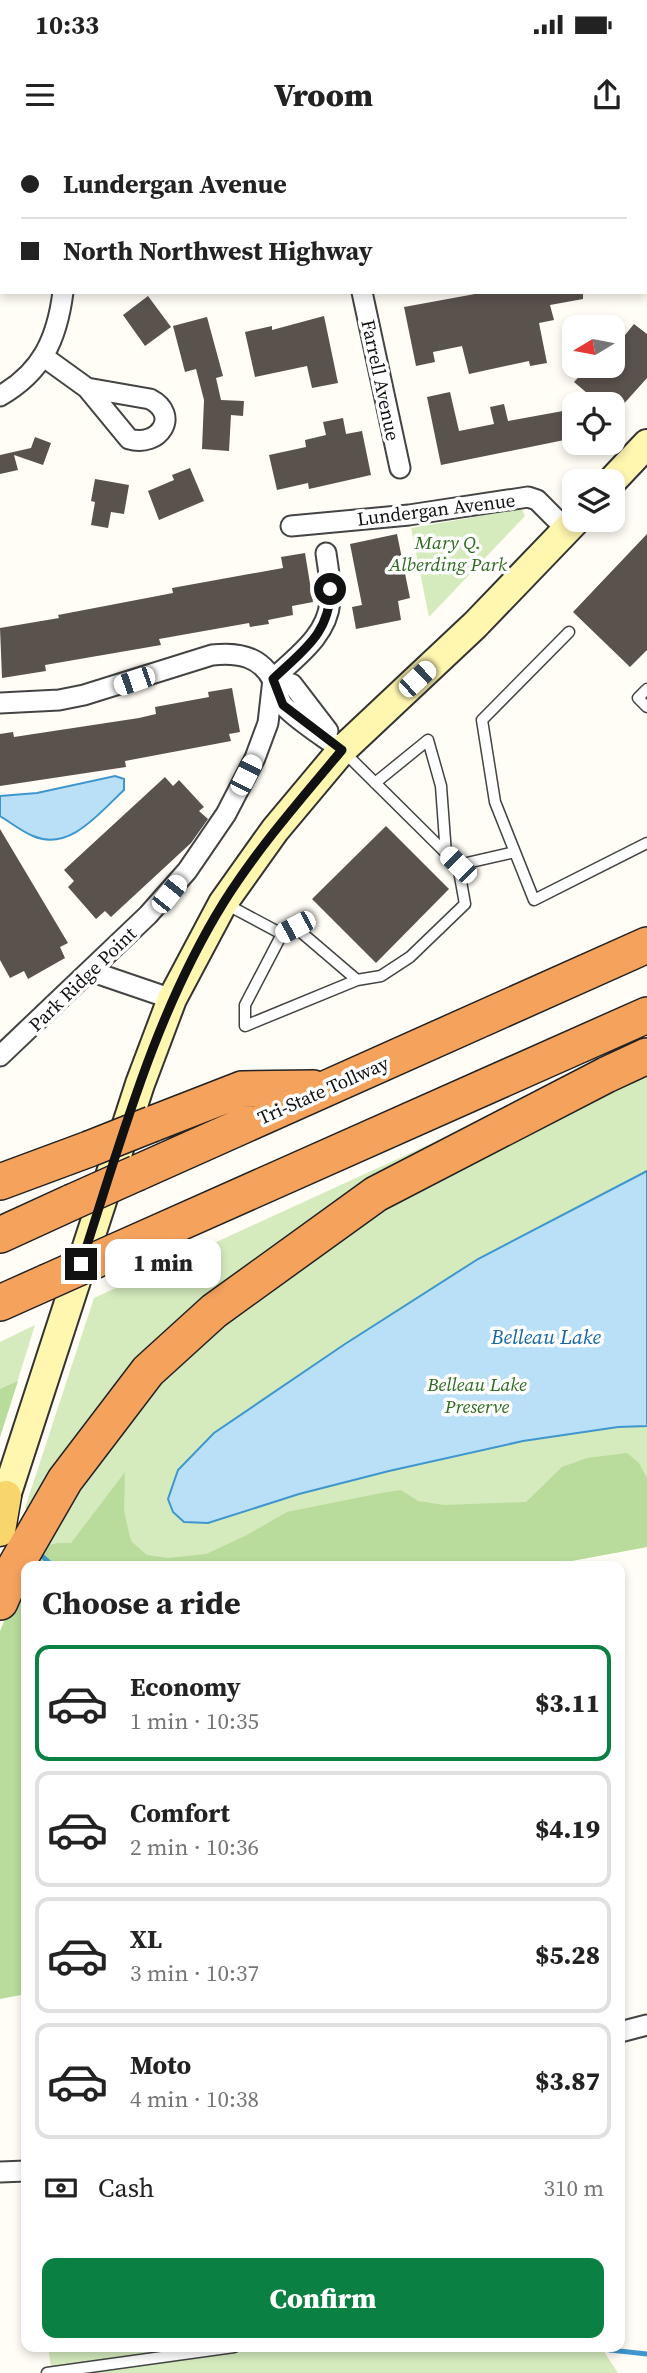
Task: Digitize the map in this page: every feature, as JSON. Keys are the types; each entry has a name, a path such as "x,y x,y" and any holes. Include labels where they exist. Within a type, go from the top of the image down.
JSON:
{"highway":[{"name":"Tri-State Tollway","path":"0,1235 647,945"},
{"path":"0,1303 647,1016"},
{"path":"0,1602 16,1565 65,1480 148,1371 214,1311 376,1194 647,1056"},
{"path":"0,1182 242,1088 327,1088"}],"main road":[{"path":"623,469 647,444"},
{"path":"0,1531 3,1502 140,1084 172,999 223,903 275,830 342,750 475,625 565,532"}],"street":[{"path":"0,396 19,384 44,357 55,335 63,294"},
{"name":"Farrell Avenue","path":"362,294 400,468"},
{"path":"44,357 86,388"},
{"name":"Lundergan Avenue","path":"291,526 410,515 528,497 537,500 562,518"},
{"path":"273,679 315,640 326,620 330,601 326,553"},
{"path":"0,704 59,700 84,695 212,654 228,653 255,659 273,679 283,705 342,750"},
{"name":"Park Ridge Point","path":"0,1056 169,894 187,871 226,814 255,758 268,723 273,679"},
{"path":"90,971 172,999"},
{"path":"625,2031 647,2025"},
{"path":"0,2172 21,2171"}],"lane":[{"path":"569,632 482,720 495,802 534,900 647,843"},
{"path":"647,689 638,698 647,707"},
{"path":"375,783 429,740 441,786 446,854"},
{"path":"342,750 458,865 465,904 410,957 381,976 357,980 245,1026 245,1005 282,934 295,927 357,980"},
{"path":"458,865 515,852"},
{"path":"223,903 282,934"},
{"path":"47,2373 198,2352"}],"green space":[{"name":"Mary Q. Alberding Park","path":"522,509 525,516 429,617 411,528"},
{"name":"Belleau Lake Preserve","path":"647,1076 647,1547 571,1561 39,1561 86,1472 124,1421 174,1371 232,1319 385,1208 447,1173"},
{"path":"478,1122 301,1232 31,1513 25,1508 94,1298"},
{"path":"35,1325 0,1437 0,1342"},
{"path":"18,1381 0,1437 0,1389"},
{"path":"627,1453 639,1463 647,1478 647,1547 571,1561 39,1561 45,1546 71,1543 125,1472 124,1511 131,1541 147,1555 168,1558 206,1554 287,1512 381,1493 401,1490 418,1501 444,1505 526,1502 562,1467 587,1458"},
{"path":"21,1581 21,1995 0,1999 0,1631"},
{"path":"49,2352 604,2352 618,2373 52,2373"}],"water":[{"path":"115,776 124,779 124,790 83,827 59,839 47,840 33,836 0,816 0,796 37,793"},
{"name":"Belleau Lake","path":"647,1171 647,1426 618,1427 523,1441 299,1494 208,1523 184,1522 173,1512 168,1499 178,1470 214,1433 345,1344 478,1259"}],"building":[{"path":"475,294 583,294 583,299 550,305 554,320 539,323 547,363 530,366 529,361 469,374 462,346 433,352 435,362 416,366 404,307"},
{"path":"148,296 171,327 145,346 123,315"},
{"path":"324,316 338,383 312,388 307,366 255,377 245,332 272,326 272,330"},
{"path":"207,317 223,376 216,378 221,400 244,401 243,416 231,415 229,451 202,449 204,400 196,369 185,372 173,326"},
{"path":"634,324 647,334 647,378 625,403 625,392 586,392 574,382 578,378 625,378 625,335"},
{"path":"450,392 459,431 494,424 490,407 504,404 508,421 562,411 562,440 441,465 427,397"},
{"path":"343,418 346,434 362,431 371,475 309,489 308,483 277,490 269,455 306,447 305,440 326,435 323,422"},
{"path":"35,437 51,443 43,465 14,455 18,470 0,474 0,455 31,448"},
{"path":"190,468 204,501 159,520 148,491 174,480 172,475"},
{"path":"95,479 129,485 124,514 111,512 108,528 91,525"},
{"path":"397,534 410,598 398,601 401,620 356,629 352,607 362,605 350,544"},
{"path":"647,534 647,650 630,667 573,612"},
{"path":"305,553 313,602 292,606 293,615 268,620 269,624 250,627 249,623 159,639 161,645 45,665 46,671 2,678 0,628 173,593 172,588 283,568 281,557"},
{"path":"232,688 240,732 229,734 231,741 125,761 126,767 0,786 0,734 13,732 14,737 139,718 156,714 155,707 209,697 208,692"},
{"path":"165,777 173,786 179,780 204,807 199,811 208,819 191,843 111,917 105,911 96,919 68,887 74,881 64,870"},
{"path":"386,826 449,889 376,963 312,899"},
{"path":"0,829 68,943 60,947 65,958 28,979 24,971 10,978 0,960"}],"waterway":[{"path":"41,1555 48,1561"},
{"path":"625,2352 647,2354"}],"route":[{"path":"81,1264 140,1084 172,999 223,903 275,830 342,750 283,705 273,679 315,640 326,620 330,589"}]}
